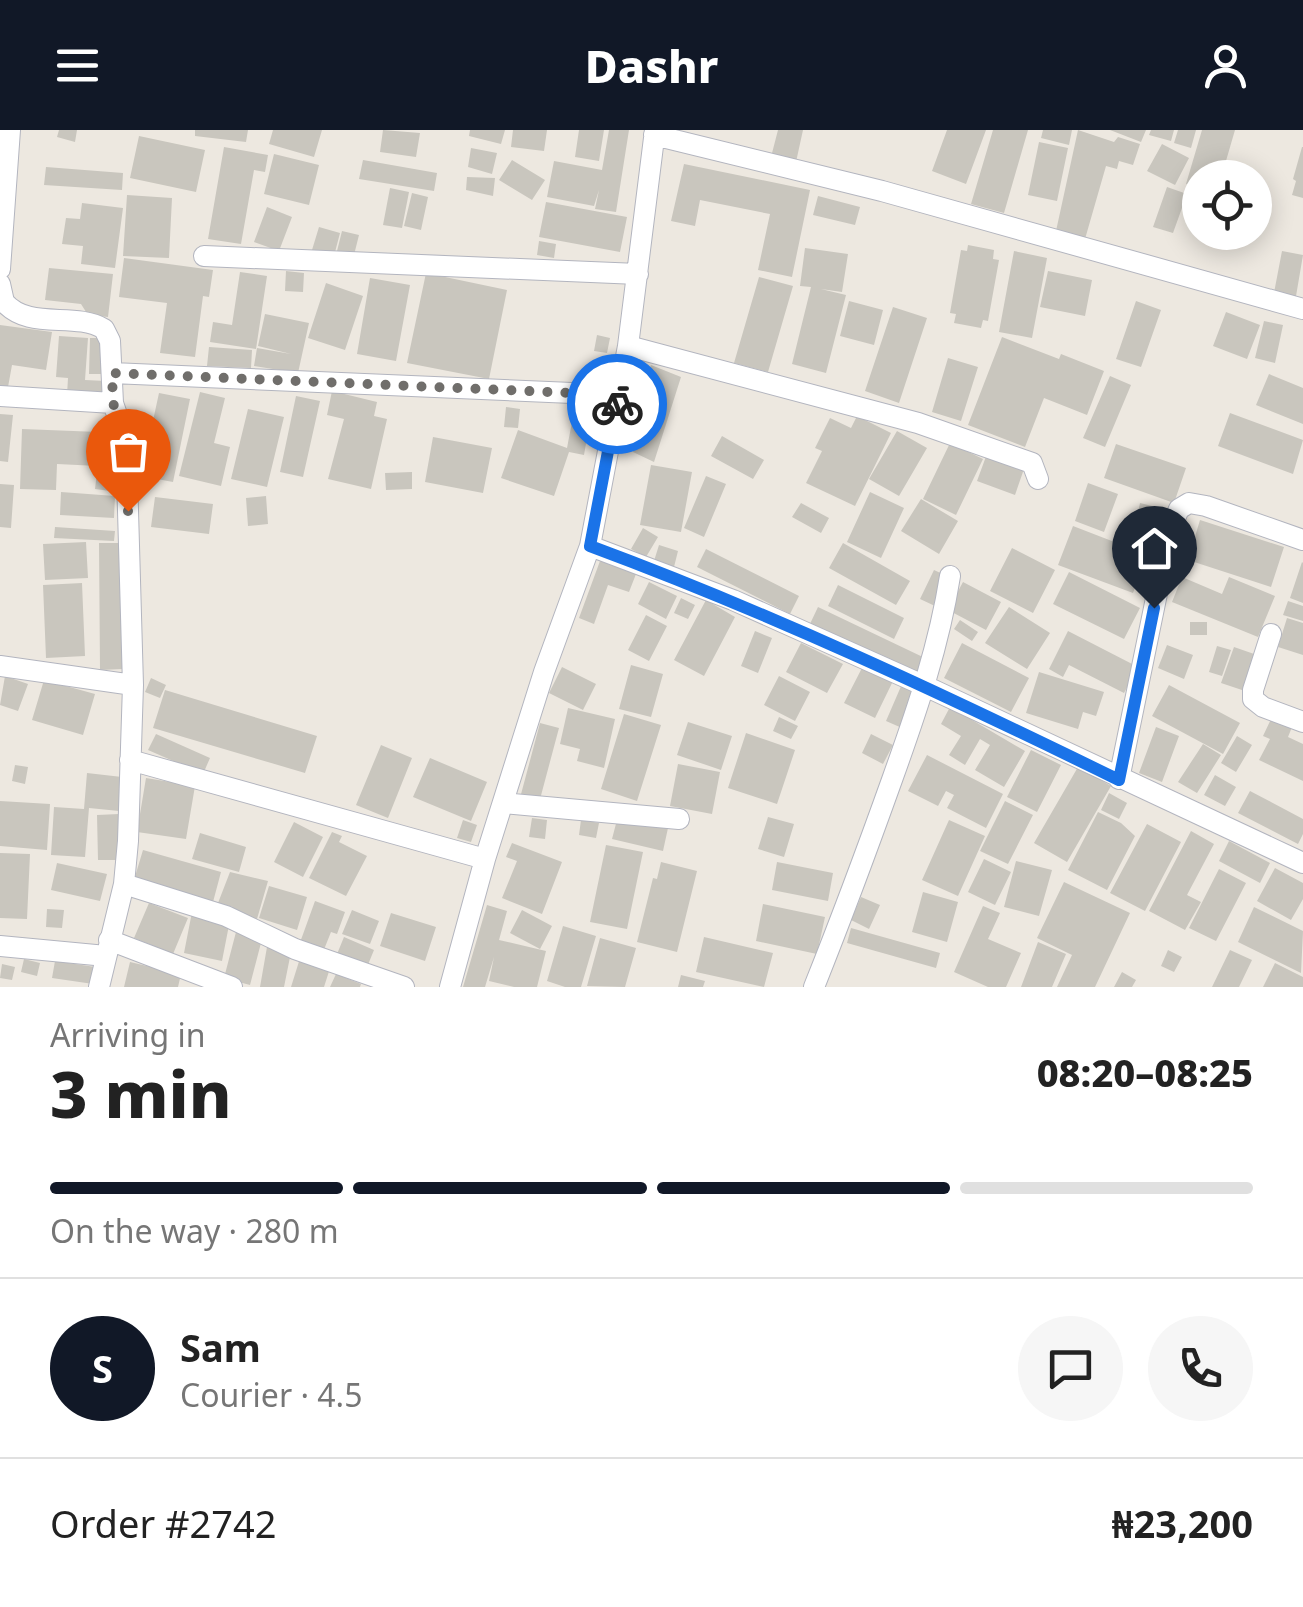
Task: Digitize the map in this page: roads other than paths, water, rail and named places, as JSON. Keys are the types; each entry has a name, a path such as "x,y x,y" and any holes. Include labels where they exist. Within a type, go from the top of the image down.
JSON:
{"street":[{"path":"0,269 10,130"},
{"path":"450,987 484,858 544,672 590,546 628,346 654,133 882,191 1303,309"},
{"path":"204,256 638,274"},
{"path":"0,284 4,302 22,315 92,323 104,329 110,341 113,403 126,441 133,685 124,884 99,987"},
{"path":"628,346 918,422 1032,464 1038,479"},
{"path":"112,373 619,395"},
{"path":"0,396 113,403"},
{"path":"1119,780 1170,530 1179,509 1190,502 1302,536"},
{"path":"590,546 733,600 1303,863"},
{"path":"814,987 925,686 942,629 950,576"},
{"path":"1271,634 1253,699 1303,722"},
{"path":"0,666 133,685"},
{"path":"130,760 484,858"},
{"path":"502,803 679,819"},
{"path":"124,884 226,916 295,949 404,987"},
{"path":"0,946 108,948 232,987"}]}
